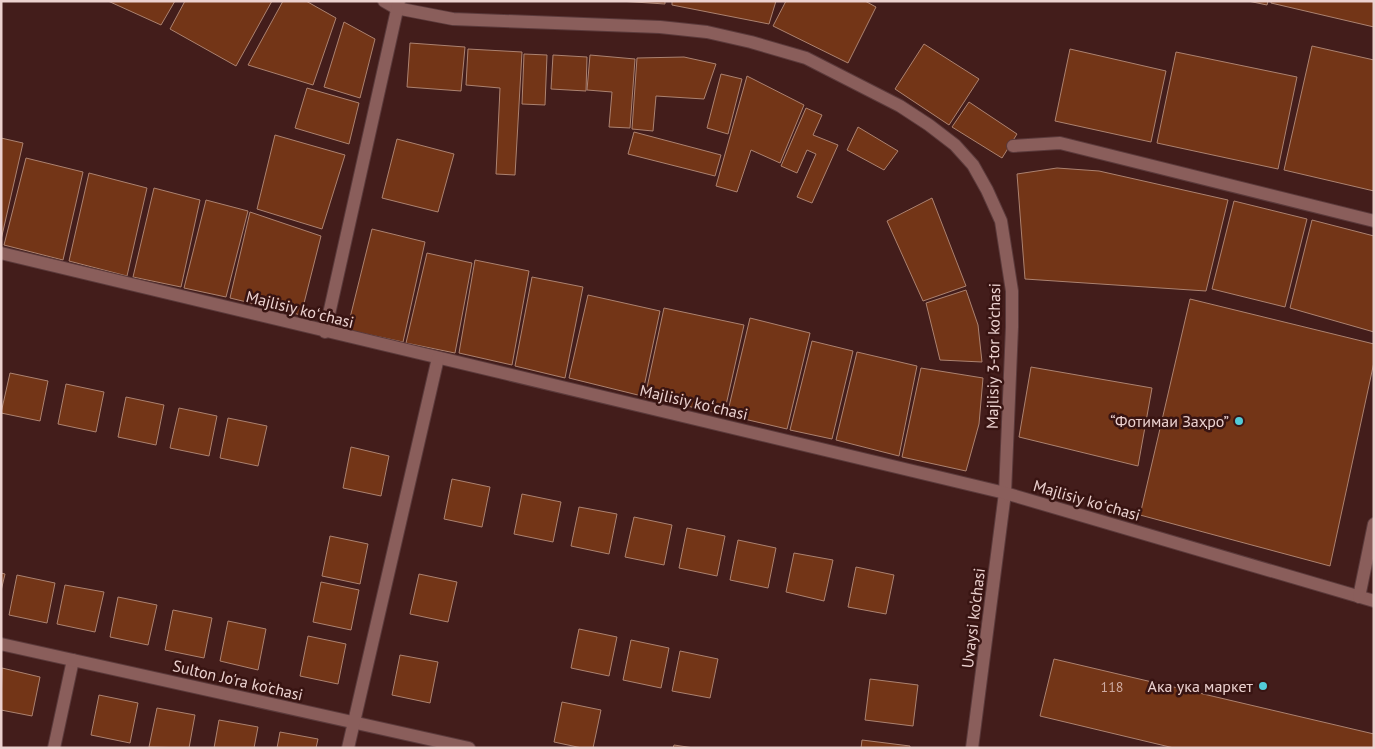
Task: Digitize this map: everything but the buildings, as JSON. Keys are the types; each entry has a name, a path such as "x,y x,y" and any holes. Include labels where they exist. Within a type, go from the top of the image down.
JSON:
{"street":[{"name":"Majlisiy 3-tor ko'chasi","path":"384,1 453,20 660,26 707,32 751,42 806,58 832,71 900,106 955,145 973,165 987,190 1001,221 1007,256 1012,291 1012,327 1005,493"},
{"path":"325,332 398,5"},
{"path":"1013,146 1060,143 1374,221"},
{"name":"Majlisiy koʻchasi","path":"1,253 325,332 1005,493 1374,601"},
{"path":"348,748 438,358"},
{"name":"Uvaysi ko'chasi","path":"972,748 1005,493"},
{"path":"1359,597 1374,524"},
{"name":"Sulton Jo'ra ko'chasi","path":"1,644 469,748"},
{"path":"54,748 73,660"}],"place":[{"name":"“Фотимаи Заҳро”","path":"1239,421"},
{"name":"Ака ука маркет","path":"1263,686"}]}
